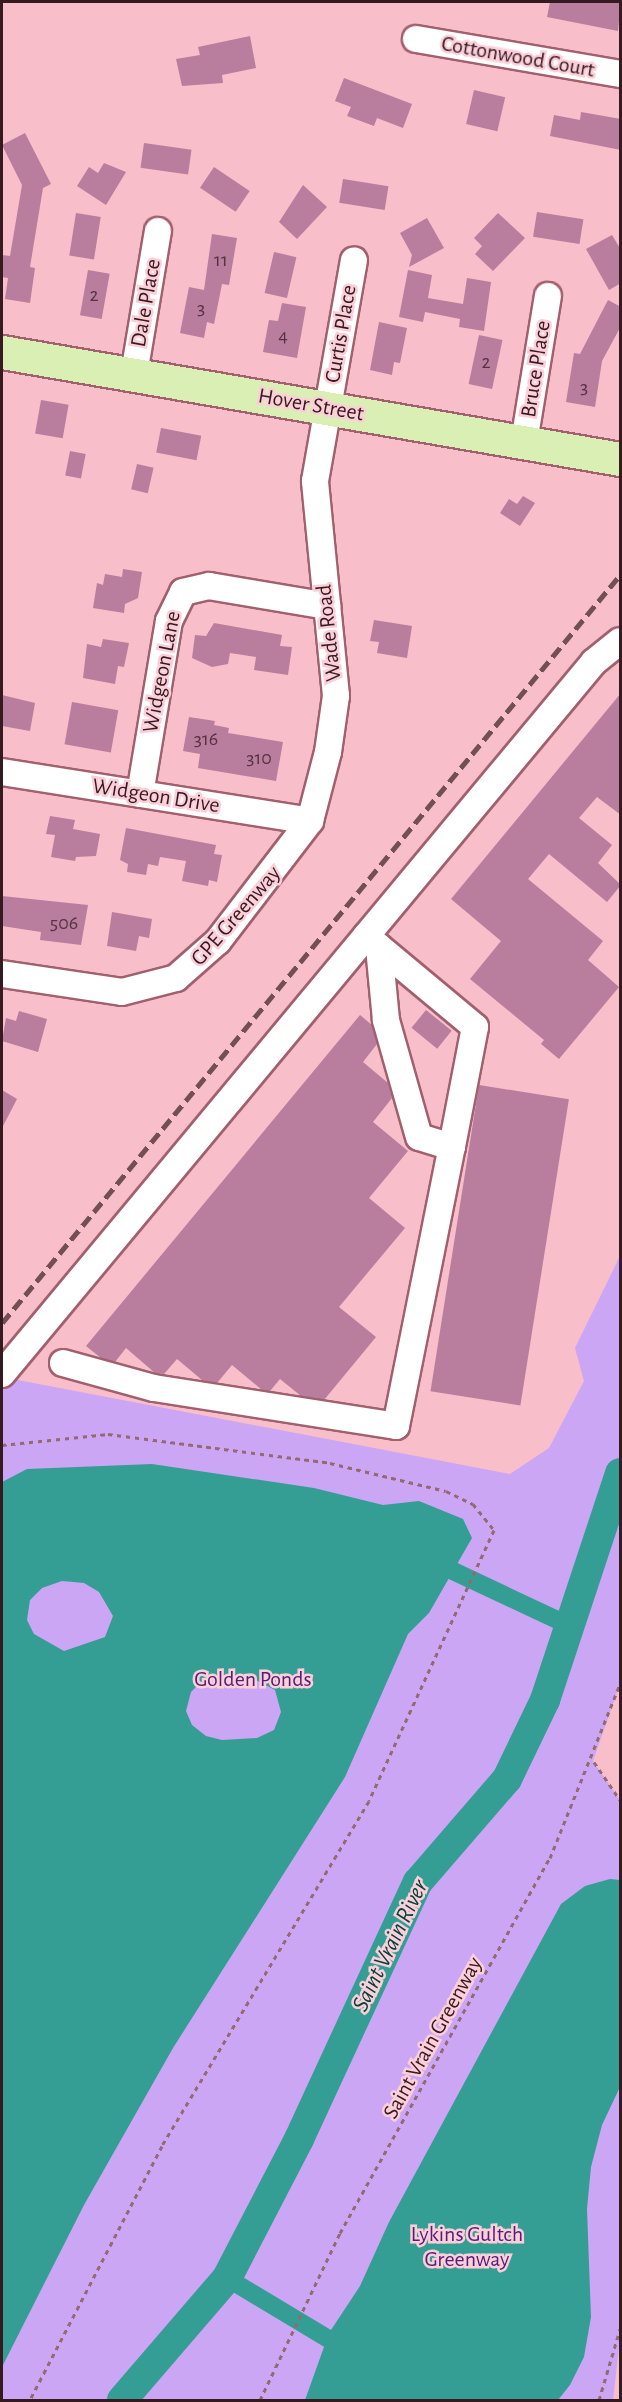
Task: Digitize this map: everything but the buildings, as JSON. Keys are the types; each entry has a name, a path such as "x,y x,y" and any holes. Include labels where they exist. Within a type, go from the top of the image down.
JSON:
{"main road":[{"name":"Hover Street","path":"2,352 621,459"}],"street":[{"name":"Cottonwood Court","path":"416,39 621,74"},
{"name":"Dale Place","path":"134,374 158,231"},
{"name":"Curtis Place","path":"321,443 354,260"},
{"name":"Bruce Place","path":"524,442 548,296"},
{"name":"Wade Road","path":"310,821 334,713 327,606 315,501 321,443"},
{"name":"Widgeon Lane","path":"140,794 169,621 183,592 209,586 327,606"},
{"path":"2,1374 372,942 594,662 621,641"},
{"name":"Widgeon Drive","path":"2,772 310,821"},
{"name":"GPE Greenway","path":"2,974 122,992 176,978 218,941 310,821"},
{"path":"63,1363 154,1388 396,1426 475,1027 372,942"},
{"path":"372,942 386,1020 419,1137 452,1147"}],"path":[{"path":"3,1445 84,1434 164,1438 416,1480 463,1498 491,1522 494,1530 464,1587 410,1718 369,1801 167,2136 71,2315 30,2400"},
{"name":"Saint Vrain Greenway","path":"260,2400 311,2289 545,1867 593,1762 621,1684"},
{"path":"593,1762 621,1800"},
{"path":"599,2400 621,2329"}],"green space":[{"name":"Golden Ponds","path":"620,1256 620,1684 593,1761 620,1800 620,2339 613,2400 2,2400 2,1377 510,1474 549,1448 584,1381 575,1348"}],"water":[{"path":"152,1464 314,1488 383,1505 419,1501 463,1519 472,1538 429,1613 408,1634 345,1777 173,2048 84,2205 2,2367 2,1482 27,1469","holes":["62,1581 84,1583 99,1592 113,1616 105,1637 64,1651 34,1634 27,1620 30,1600 42,1588","221,1676 250,1677 275,1690 281,1712 274,1730 257,1738 222,1740 206,1736 192,1725 186,1711 191,1692 199,1684"]},
{"path":"610,1879 620,1880 620,2087 602,2125 591,2167 587,2209 591,2317 584,2357 570,2385 558,2400 305,2400 329,2333 360,2286 389,2222 561,1904 585,1886"}],"waterway":[{"name":"Saint Vrain River","path":"122,2400 227,2278 299,2139 418,1882 507,1779 545,1700 620,1473"},
{"path":"451,1570 568,1625"},
{"path":"227,2278 327,2338"}],"railway":[{"path":"2,1323 620,575"}],"park label":[{"name":"Lykins Gultch Greenway","path":"467,2246"}]}
